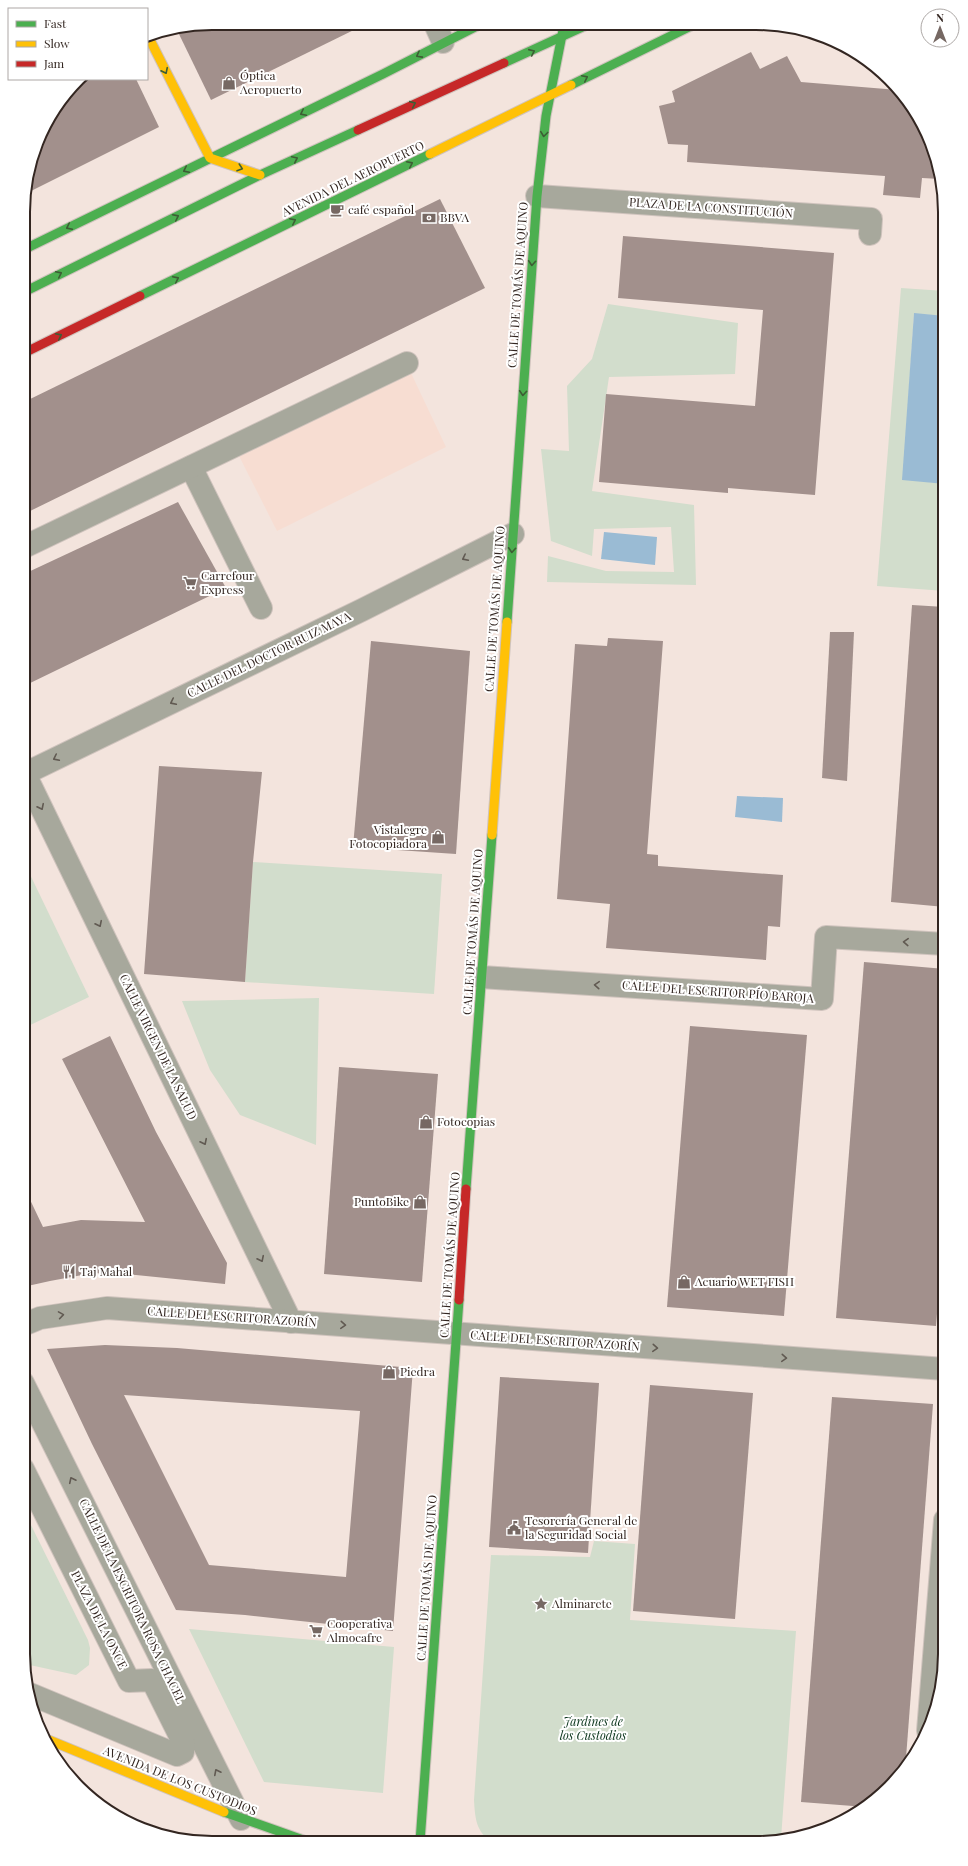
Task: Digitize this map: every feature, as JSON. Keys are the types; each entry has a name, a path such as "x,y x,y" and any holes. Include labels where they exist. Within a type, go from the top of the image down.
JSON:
{"street":[{"path":"30,246 376,77 439,33 454,30"},
{"name":"CALLE DE TOMÁS DE AQUINO","path":"420,1836 537,196 550,95 563,30"},
{"path":"30,289 260,175 400,110 561,39 578,30"},
{"name":"AVENIDA DEL AEROPUERTO","path":"30,350 683,30"},
{"path":"150,41 210,158 260,175"},
{"name":"PLAZA DE LA CONSTITUCIÓN","path":"537,196 871,219 870,234"},
{"path":"30,544 406,363"},
{"path":"191,467 261,608"},
{"name":"CALLE DEL DOCTOR RUIZ MAYA","path":"30,770 362,610 513,534"},
{"name":"CALLE VIRGEN DE LA SALUD","path":"30,785 291,1322"},
{"name":"CALLE DEL ESCRITOR PÍO BAROJA","path":"481,977 822,999 826,937 938,944"},
{"name":"CALLE DEL ESCRITOR AZORÍN","path":"30,1322 40,1318 107,1308 938,1368"},
{"name":"CALLE DE LA ESCRITORA ROSA CHACEL","path":"30,1396 241,1819"},
{"name":"PLAZA DE LA ONCE","path":"30,1483 129,1681 152,1680 184,1744 183,1752 177,1755 35,1696"},
{"path":"930,1707 938,1607"},
{"name":"AVENIDA DE LOS CUSTODIOS","path":"52,1741 241,1819 291,1836"}],"shaded area":[{"path":"411,373 446,447 277,531 237,452"}],"green space":[{"path":"901,288 938,291 938,316 914,314 903,479 938,483 938,590 877,586"},
{"path":"608,304 738,323 735,374 609,377 592,491 694,505 696,585 547,582 548,556 606,571 674,572 671,527 594,529 592,556 551,541 541,449 569,451 567,386 592,359"},
{"path":"253,862 442,874 434,994 245,982"},
{"path":"30,874 89,997 30,1025"},
{"path":"319,998 316,1145 240,1115 210,1070 182,1001"},
{"path":"30,1523 88,1640 90,1648 89,1665 76,1675 30,1665"},
{"name":"Jardines de los Custodios","path":"594,1541 635,1544 630,1620 796,1631 781,1834 768,1836 484,1836 479,1829 475,1813 474,1800 491,1555 590,1557"},
{"path":"189,1629 394,1647 383,1793 264,1782"}],"water":[{"path":"914,313 938,315 938,483 902,480"},
{"path":"604,532 657,537 655,565 601,559"},
{"path":"737,796 783,798 782,822 735,817"}],"building":[{"path":"200,30 354,30 211,100 178,33"},
{"path":"751,52 760,69 787,56 801,82 891,89 914,121 919,131 928,153 935,179 922,178 920,198 883,195 885,176 687,162 688,145 668,144 659,106 675,102 672,91"},
{"path":"86,80 136,80 159,127 32,191 36,165 49,131 68,101"},
{"path":"440,199 485,288 30,511 30,399"},
{"path":"623,236 834,253 815,495 728,488 728,493 599,482 606,394 755,406 763,310 618,298"},
{"path":"178,502 226,588 30,683 30,571"},
{"path":"912,605 938,607 938,906 891,902"},
{"path":"830,632 854,632 847,781 822,778"},
{"path":"608,638 663,641 647,854 658,855 658,866 783,875 780,927 768,926 766,960 606,948 610,904 557,899 575,644 607,646"},
{"path":"371,641 470,651 456,854 353,847"},
{"path":"159,766 262,772 253,862 245,982 144,974"},
{"path":"864,962 938,968 938,1302 936,1326 836,1318"},
{"path":"690,1026 807,1035 784,1316 667,1307"},
{"path":"110,1036 156,1132 227,1263 225,1284 136,1275 93,1273 30,1285 30,1200 43,1227 81,1220 145,1222 62,1059"},
{"path":"339,1067 438,1074 422,1282 324,1274"},
{"path":"105,1345 177,1348 413,1368 393,1631 245,1615 176,1610 92,1444 47,1349","holes":["124,1395 360,1411 346,1577 209,1565"]},
{"path":"500,1377 599,1383 588,1553 489,1547"},
{"path":"650,1385 753,1393 735,1619 633,1611"},
{"path":"832,1397 933,1404 906,1756 885,1783 855,1806 801,1802"}],"traffic: fast":[{"path":"30,247 383,74 469,30"},
{"path":"507,622 537,196 546,116 563,30"},
{"path":"504,63 576,30"},
{"path":"571,85 683,30"},
{"path":"30,289 260,175 358,130"},
{"path":"140,296 430,154"},
{"path":"466,1189 492,835"},
{"path":"420,1836 459,1300"},
{"path":"224,1812 292,1836"}],"traffic: slow":[{"path":"150,41 210,158 260,175"},
{"path":"430,154 571,85"},
{"path":"492,835 507,622"},
{"path":"52,1741 224,1812"}],"traffic: jam":[{"path":"358,130 504,63"},
{"path":"30,350 140,296"},
{"path":"459,1300 466,1189"}],"place":[{"name":"Óptica Aeropuerto","path":"229,83"},
{"name":"café español","path":"337,210"},
{"name":"BBVA","path":"429,218"},
{"name":"Carrefour Express","path":"190,583"},
{"name":"Vistalegre Fotocopiadora","path":"438,837"},
{"name":"Fotocopias","path":"426,1122"},
{"name":"PuntoBike","path":"420,1202"},
{"name":"Taj Mahal","path":"69,1272"},
{"name":"Acuario WET FISH","path":"684,1282"},
{"name":"Piedra","path":"389,1372"},
{"name":"Tesorería General de la Seguridad Social","path":"514,1528"},
{"name":"Alminarete","path":"541,1604"},
{"name":"Cooperativa Almocafre","path":"316,1631"}]}
